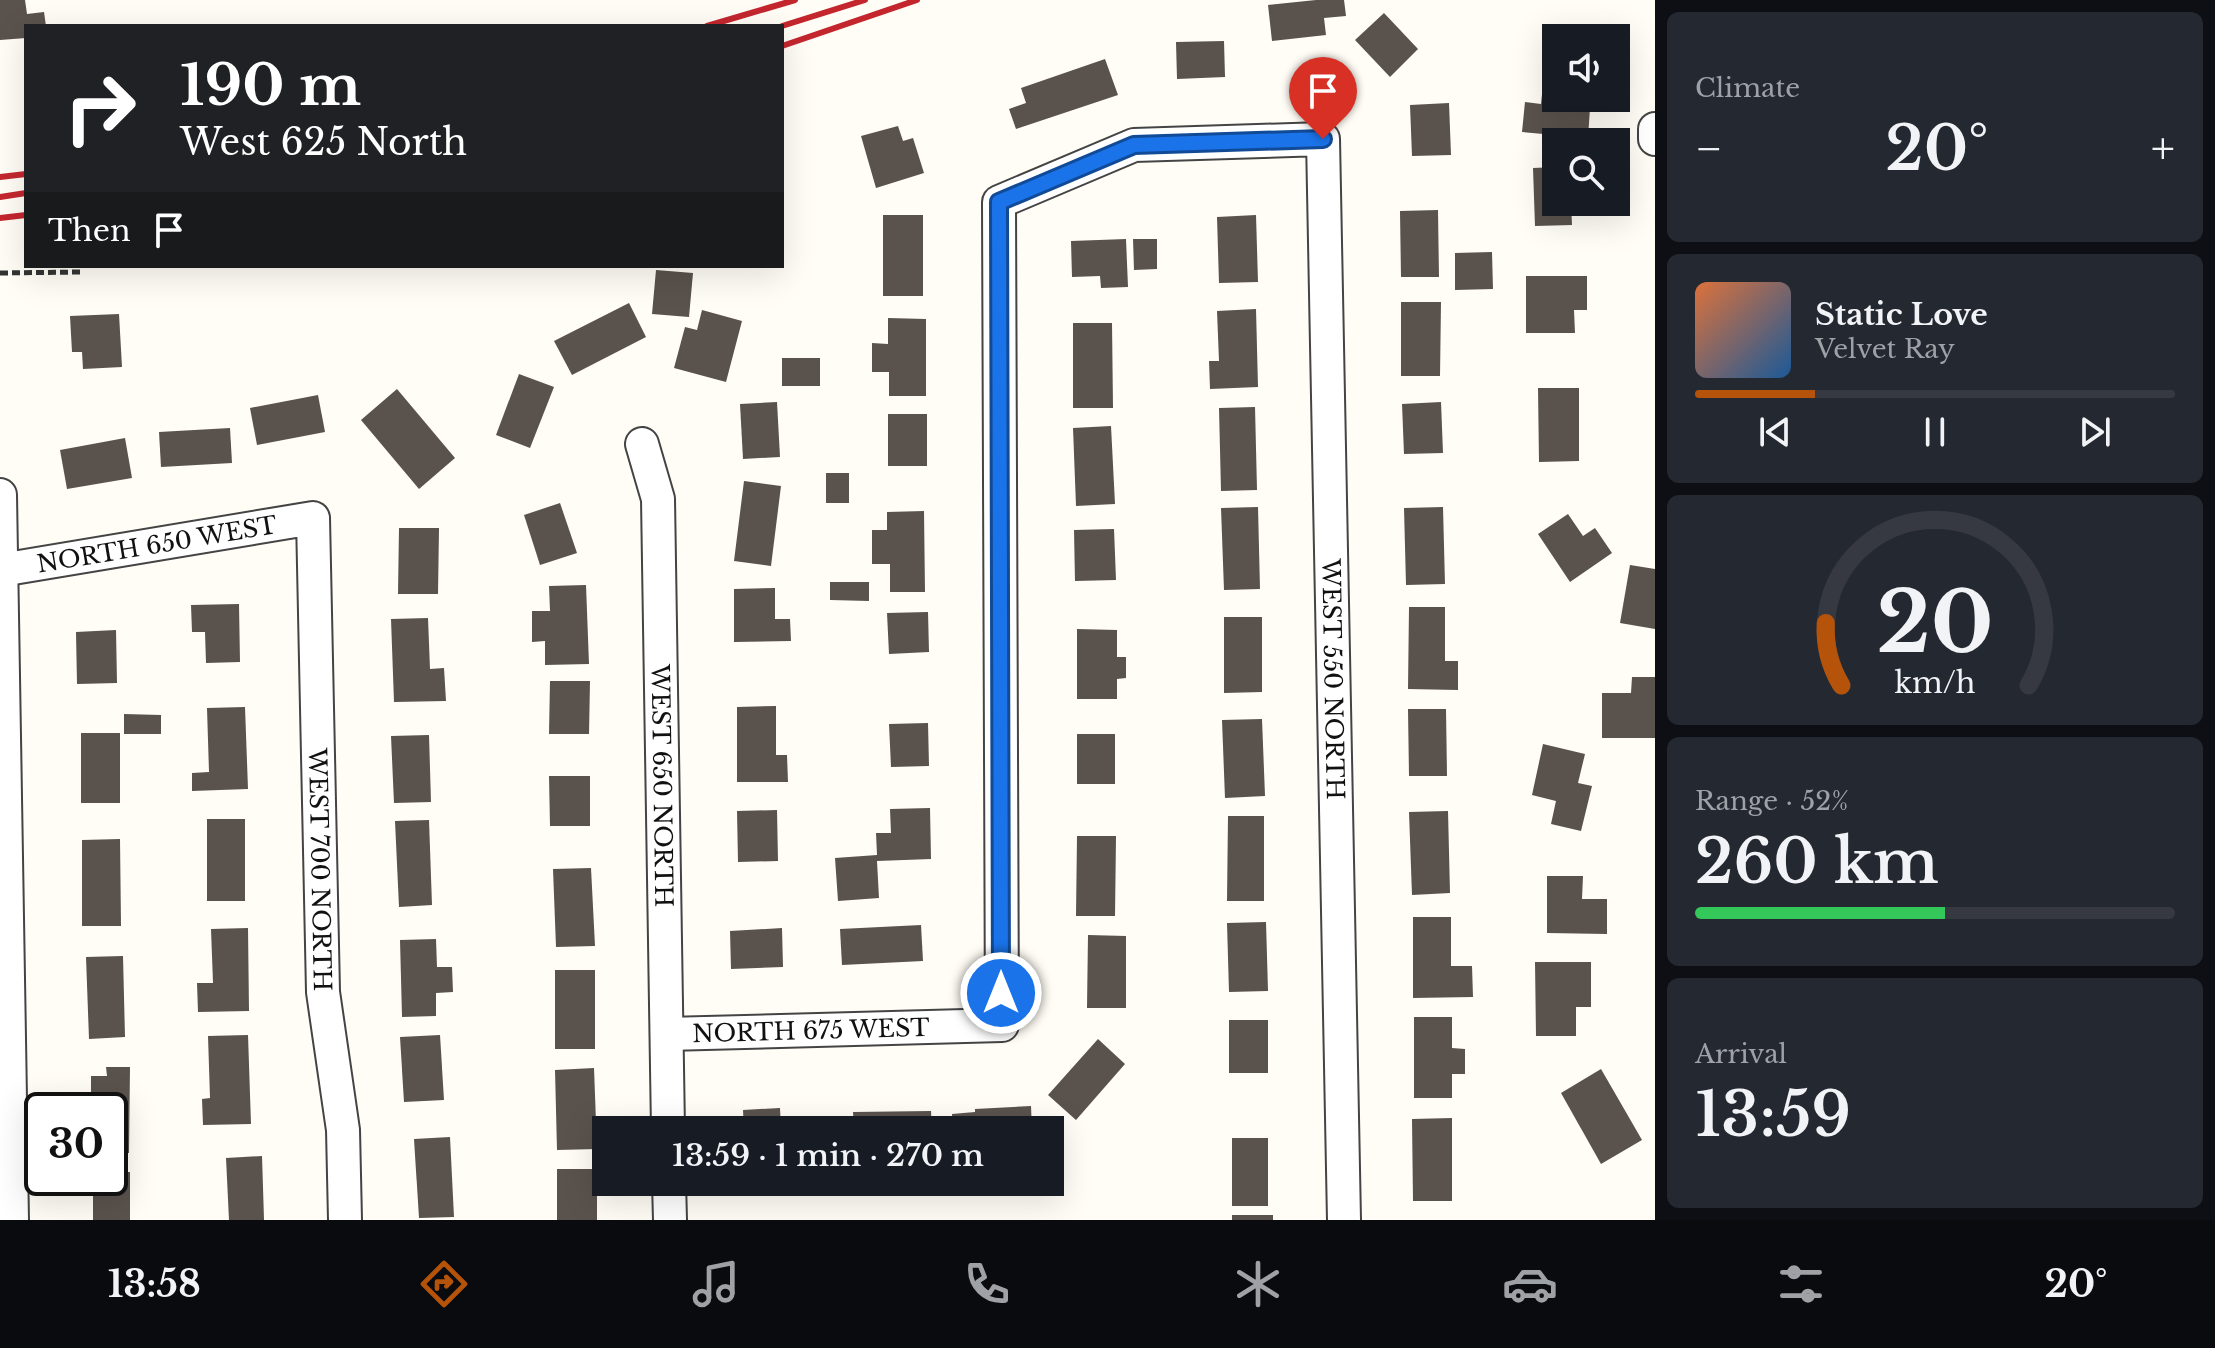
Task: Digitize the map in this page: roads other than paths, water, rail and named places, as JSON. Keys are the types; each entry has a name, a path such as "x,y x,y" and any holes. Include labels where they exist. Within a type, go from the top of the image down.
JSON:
{"street":[{"path":"1655,129 1655,139"},
{"name":"WEST 550 NORTH","path":"1002,1025 999,202 1134,145 1323,139 1344,1220"},
{"name":"WEST 650 NORTH","path":"642,444 658,499 668,1116"},
{"path":"0,495 12,1220"},
{"name":"NORTH 650 WEST","path":"1,570 313,518"},
{"name":"WEST 700 NORTH","path":"313,518 323,992 343,1130 345,1220"},
{"name":"NORTH 675 WEST","path":"667,1034 1002,1025"},
{"path":"669,1196 670,1220"}],"railway":[{"path":"714,24 795,0"},
{"path":"784,25 865,0"},
{"path":"784,45 917,0"},
{"path":"0,177 24,174"},
{"path":"0,197 24,193"},
{"path":"0,218 24,215"}]}
